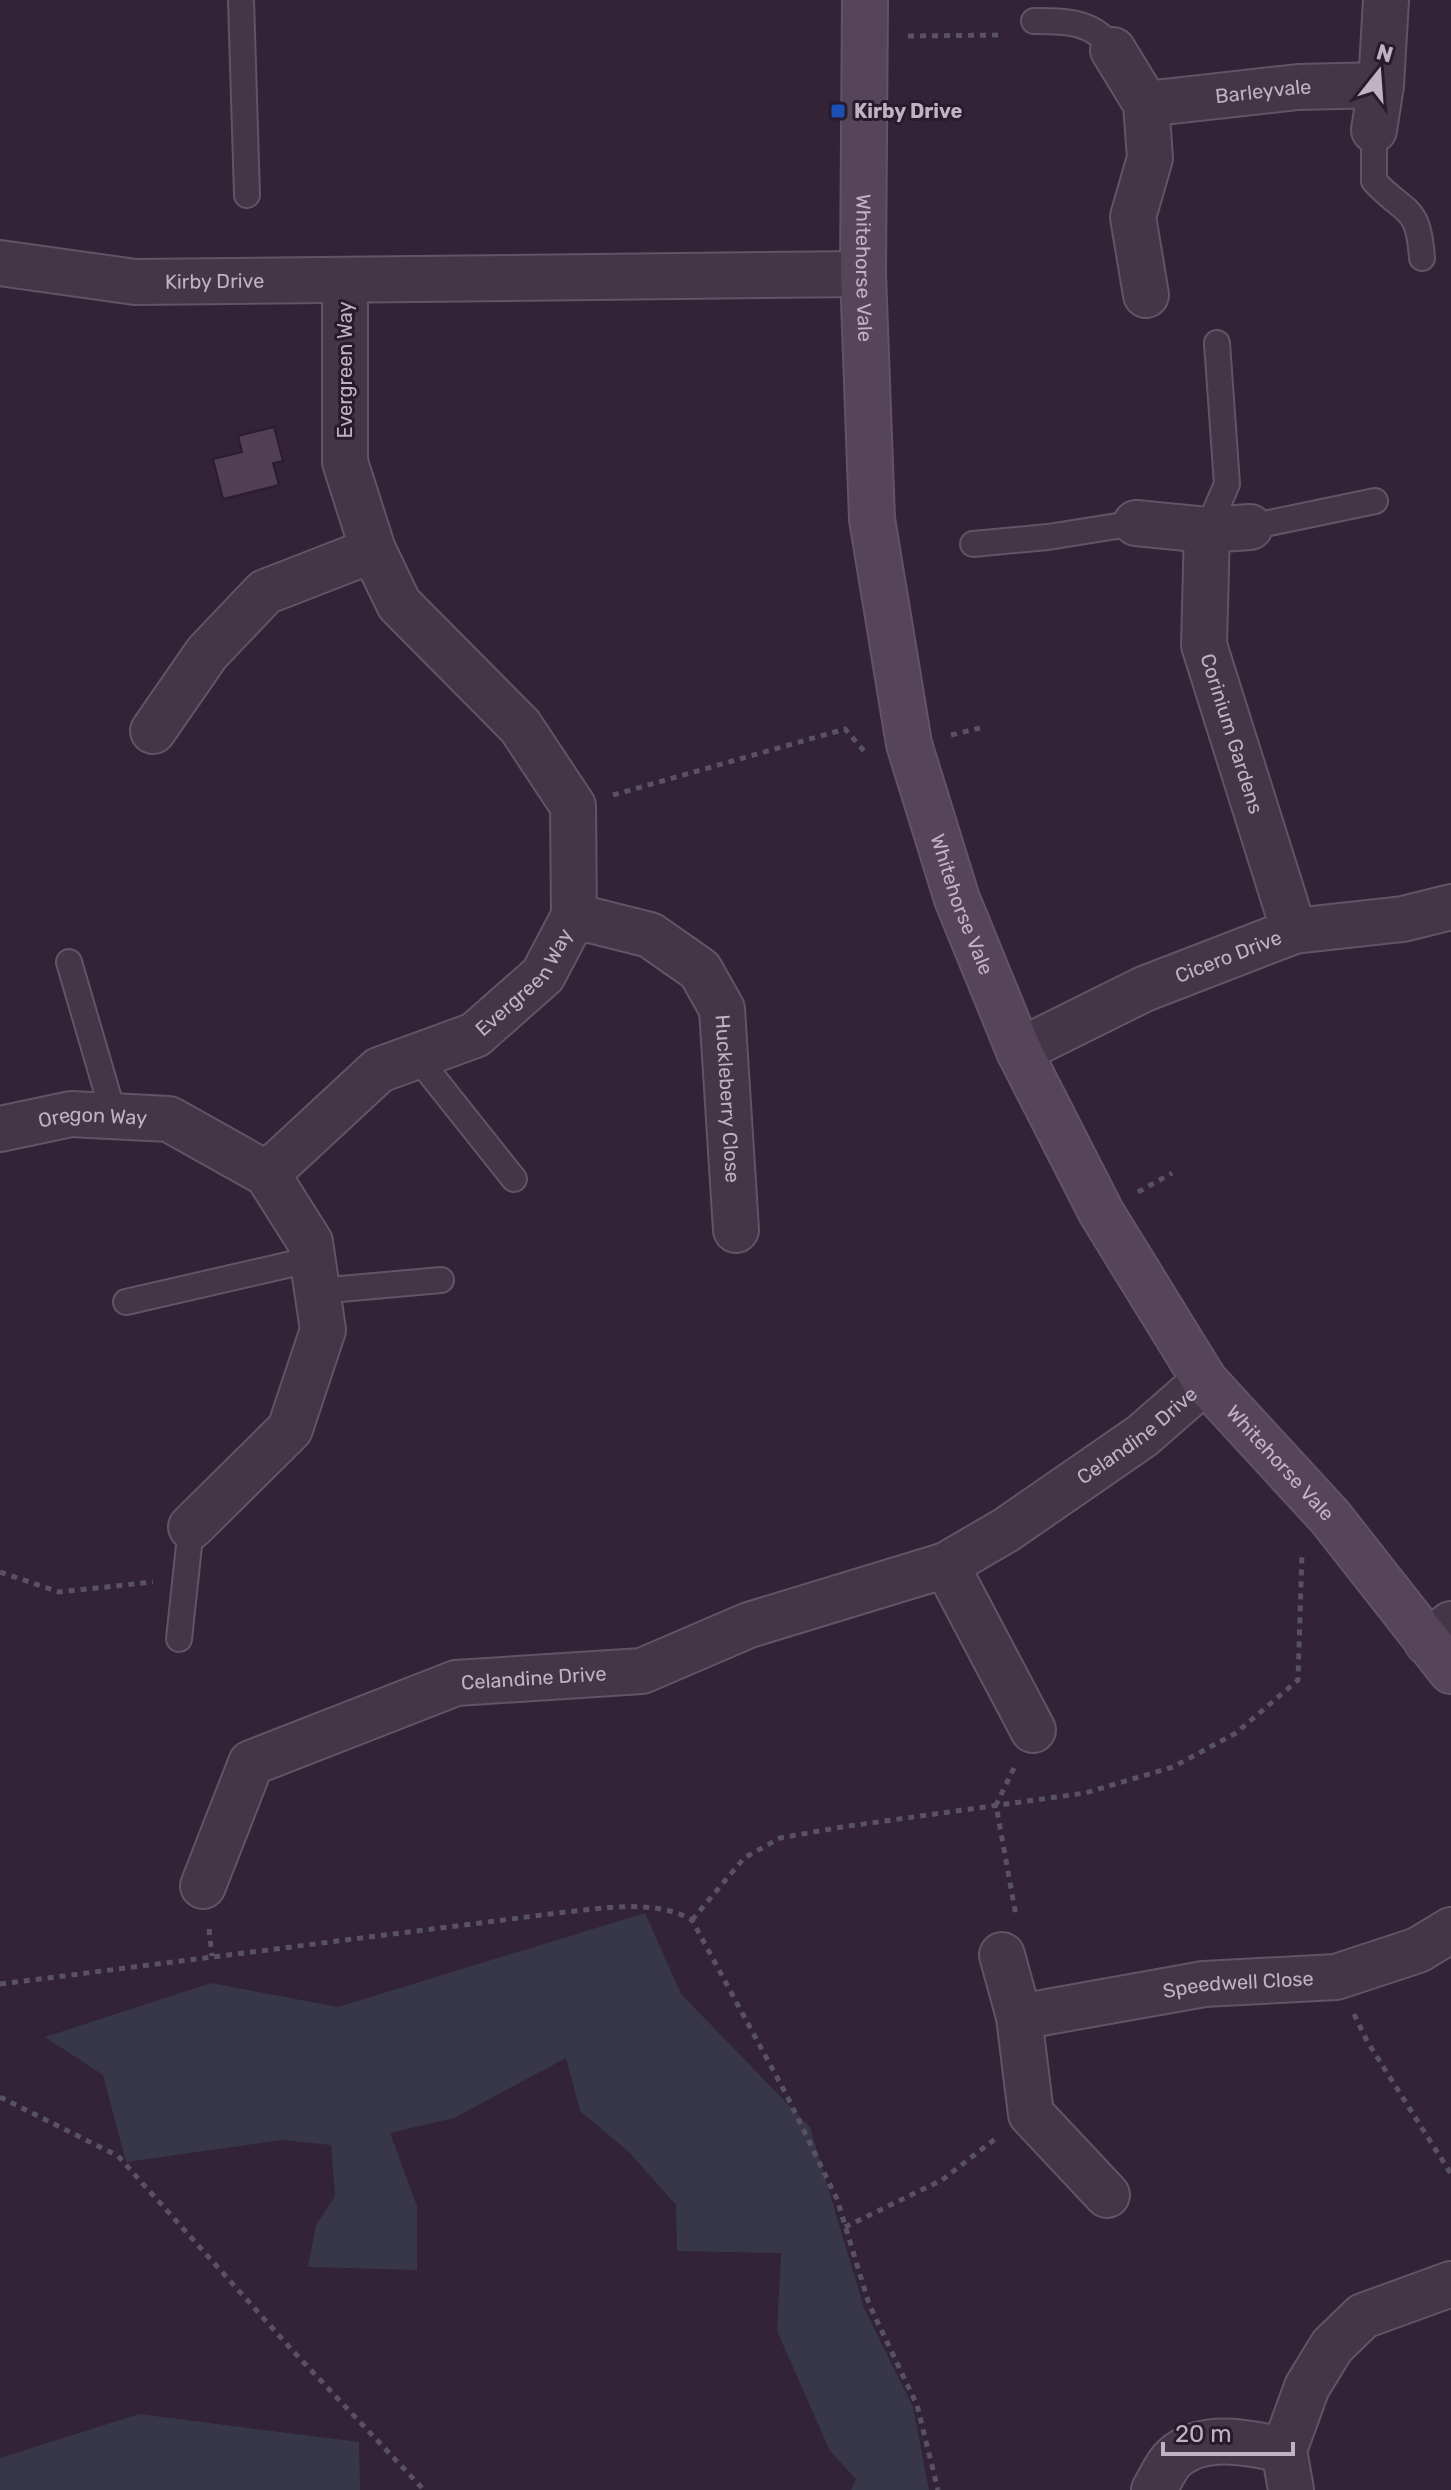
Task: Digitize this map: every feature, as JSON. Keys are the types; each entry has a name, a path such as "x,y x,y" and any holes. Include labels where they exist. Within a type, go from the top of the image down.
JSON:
{"street":[{"name":"Whitehorse Vale","path":"865,0 863,274 872,519 909,744 957,899 1019,1051 1101,1212 1205,1381 1443,1646"},
{"path":"1374,130 1381,85 1386,0"},
{"path":"1113,50 1146,104 1150,158 1133,217 1146,295"},
{"name":"Barleyvale","path":"1146,104 1298,87 1381,85"},
{"name":"Kirby Drive","path":"0,263 135,282 863,274"},
{"name":"Evergreen Way","path":"267,1174 379,1070 475,1035 543,975 574,916 573,806 520,726 399,604 373,550 345,462 345,282"},
{"path":"1136,523 1207,530 1250,527"},
{"name":"Corinium Gardens","path":"1207,530 1204,645 1294,931"},
{"path":"153,731 207,653 265,592 373,550"},
{"name":"Cicero Drive","path":"1019,1051 1144,989 1294,931 1403,919 1451,907"},
{"name":"Huckleberry Close","path":"574,916 650,935 700,970 722,1009 736,1230"},
{"name":"Oregon Way","path":"0,1129 71,1114 169,1119 267,1174"},
{"path":"191,1527 290,1429 323,1330 310,1242 267,1174"},
{"name":"Celandine Drive","path":"203,1886 251,1763 456,1683 642,1671 749,1625 946,1565 1006,1530 1142,1436 1205,1381"},
{"path":"946,1565 1033,1730"},
{"name":"Speedwell Close","path":"1019,2017 1204,1984 1336,1977 1418,1950 1451,1930"},
{"path":"1002,1955 1019,2017 1031,2114 1107,2195"},
{"path":"1154,2490 1174,2458 1203,2443 1249,2443 1287,2470 1307,2387 1332,2346 1363,2316 1451,2284"}],"lane":[{"path":"241,0 247,195"},
{"path":"1034,21 1081,25 1103,34 1113,50"},
{"path":"1374,130 1374,181 1411,212 1420,228 1422,258"},
{"path":"1207,530 1227,484 1217,343"},
{"path":"1250,527 1375,501"},
{"path":"973,544 1048,537 1136,523"},
{"path":"69,962 114,1116"},
{"path":"417,1057 514,1179"},
{"path":"126,1302 316,1275 441,1280"},
{"path":"179,1639 191,1527"}],"path":[{"path":"908,36 1022,35 1034,21"},
{"path":"942,737 980,728"},
{"path":"573,806 845,729 864,752"},
{"path":"1126,1198 1172,1173"},
{"path":"0,1572 59,1592 186,1579"},
{"path":"996,1805 1021,1941 1002,1955"},
{"path":"0,1984 566,1912 634,1906 692,1920 786,2094 837,2199 869,2304 917,2405 938,2490"},
{"path":"1336,1977 1367,2041 1451,2174"},
{"path":"0,2097 118,2156 292,2350 424,2490"},
{"path":"845,2227 942,2180 1031,2114"}],"shaded area":[{"path":"645,1913 681,1994 810,2127 864,2308 913,2407 929,2490 851,2490 856,2479 830,2451 777,2331 781,2253 677,2251 676,2205 628,2151 580,2111 566,2058 454,2118 390,2133 417,2206 417,2270 308,2267 316,2225 335,2196 331,2145 282,2140 126,2162 103,2075 45,2037 211,1983 338,2007"},
{"path":"139,2414 359,2442 360,2490 0,2490 0,2458"}],"building":[{"path":"274,427 283,461 273,463 279,485 223,499 213,459 242,452 238,436"}],"place":[{"name":"Kirby Drive","path":"838,111"}]}
